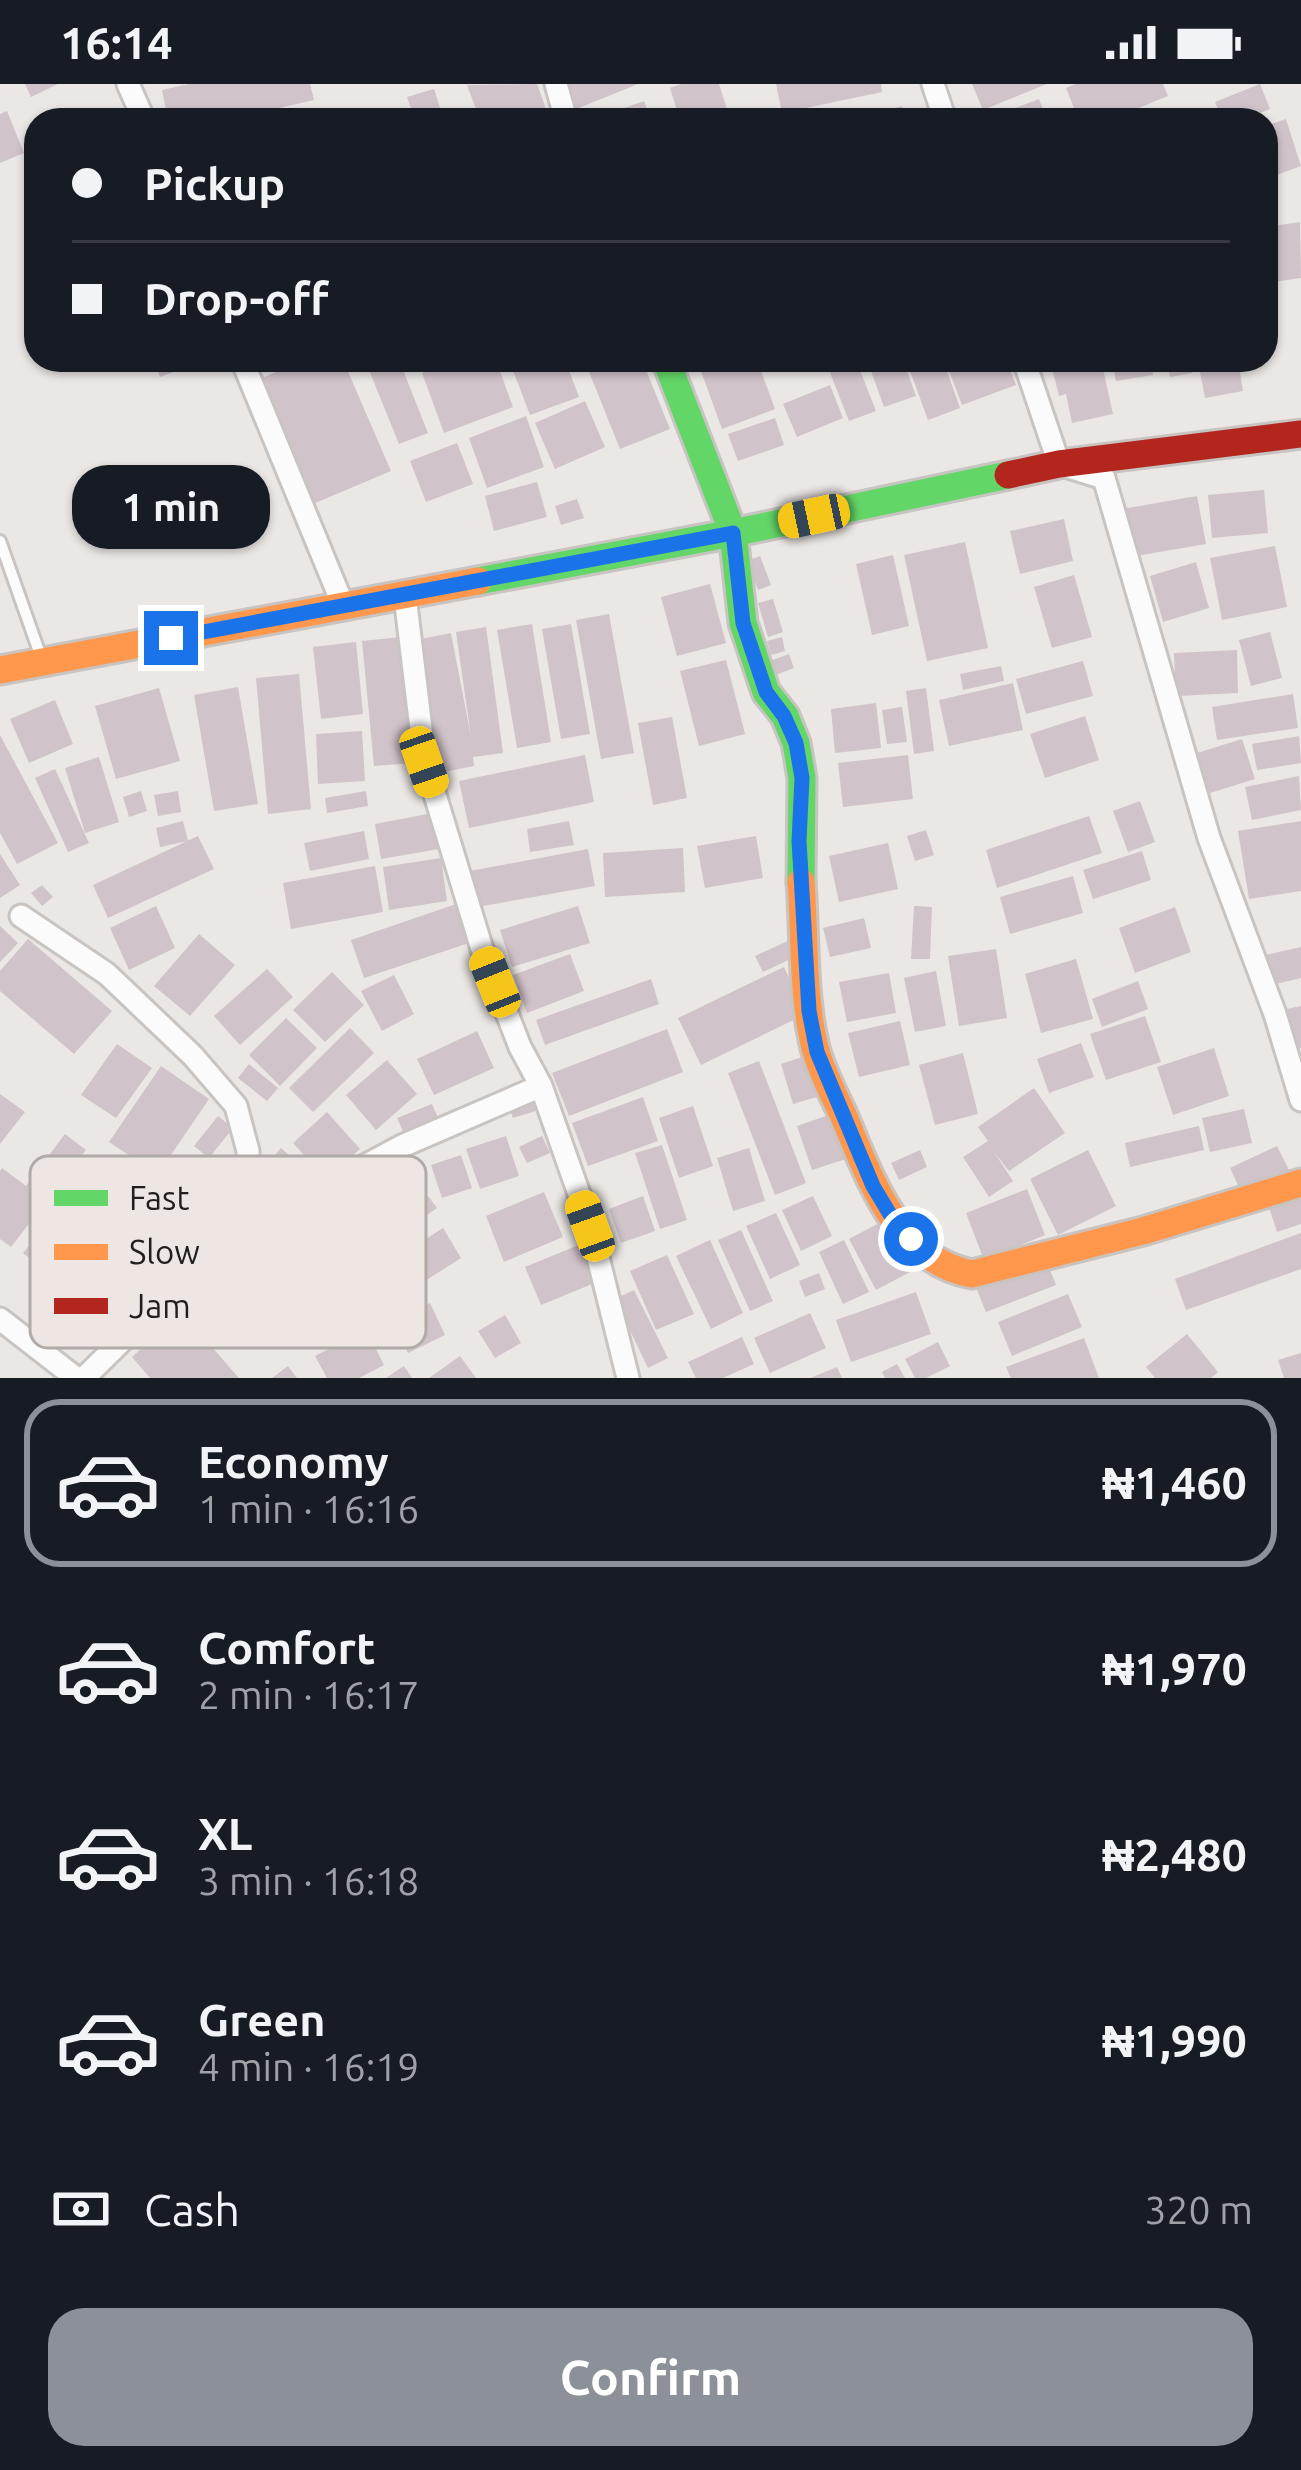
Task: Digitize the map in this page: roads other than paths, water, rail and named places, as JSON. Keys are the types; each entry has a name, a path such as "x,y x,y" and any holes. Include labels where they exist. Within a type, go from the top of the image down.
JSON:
{"street":[{"path":"247,372 343,605"},
{"path":"671,372 733,533 743,623 766,692 796,743 802,778 799,841 809,1011 817,1052 873,1186 894,1221 927,1256 949,1270 972,1274 1143,1232 1301,1183"},
{"path":"1028,372 1059,464"},
{"path":"0,670 733,533 1059,464 1301,434"},
{"path":"1059,464 1104,478 1209,838 1275,1014 1301,1100"},
{"path":"405,596 424,762 482,949 520,1047 541,1086 590,1226 628,1378"},
{"path":"21,916 106,974 193,1056 236,1106 248,1156"},
{"path":"383,1156 541,1086"},
{"path":"0,1319 30,1341"},
{"path":"39,1348 80,1378 112,1348"}],"lane":[{"path":"0,541 43,663"}]}
